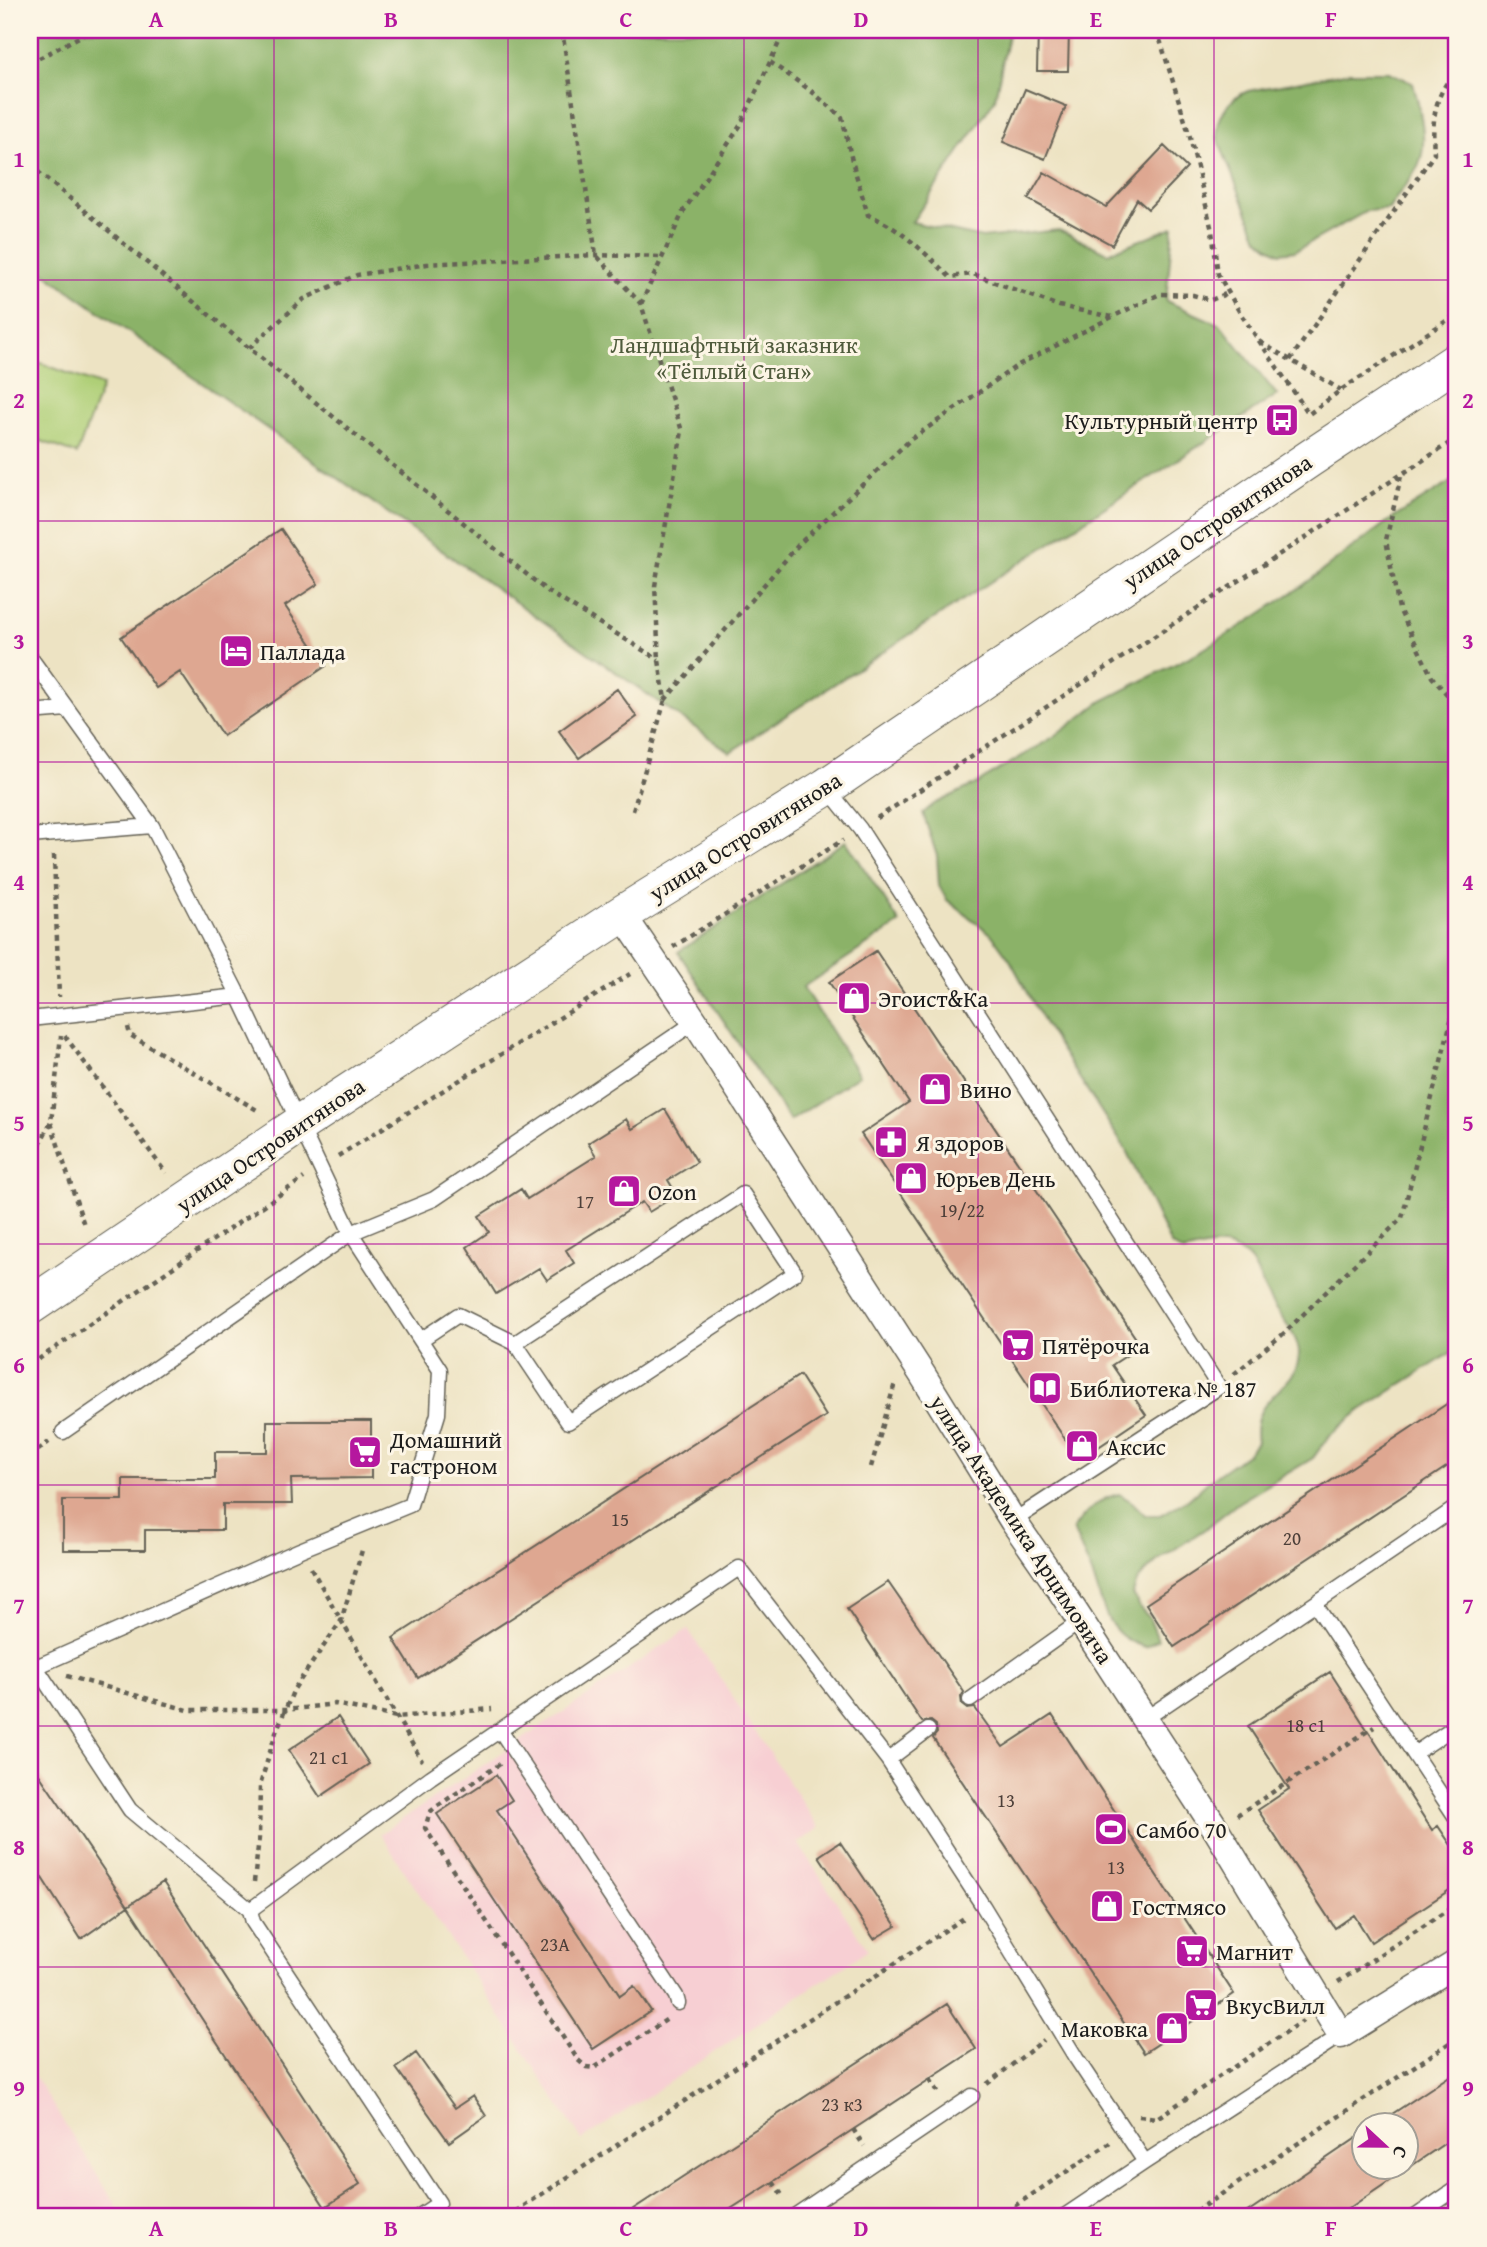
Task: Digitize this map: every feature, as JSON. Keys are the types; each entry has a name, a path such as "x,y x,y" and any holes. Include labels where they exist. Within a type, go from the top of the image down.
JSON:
{"main road":[{"name":"улица Островитянова","path":"30,1306 300,1124 622,914 826,787 1457,361"}],"street":[{"name":"улица Академика Арцимовича","path":"622,914 695,1022 905,1348 1013,1521 1216,1829 1341,2035"},
{"path":"1341,2035 1457,1963"}],"lane":[{"path":"30,657 152,826 239,996 351,1233 440,1370 438,1414 410,1505 33,1662 130,1810 250,1910 253,1922 439,2203 418,2217"},
{"path":"30,712 67,709"},
{"path":"826,787 860,830 1219,1387 1013,1521"},
{"path":"30,836 152,826"},
{"path":"30,1019 239,996"},
{"path":"63,1432 351,1233 434,1199 695,1022"},
{"path":"422,1339 457,1315 515,1343 568,1422 795,1273 743,1194 515,1343"},
{"path":"1145,1719 1457,1507"},
{"path":"250,1910 431,1777 740,1568 888,1760 1145,2162"},
{"path":"1315,1604 1457,1819"},
{"path":"970,1700 1081,1621"},
{"path":"1414,1754 1457,1725"},
{"path":"500,1730 676,1996 678,2003"},
{"path":"888,1760 928,1730"},
{"path":"1063,2217 1341,2035"},
{"path":"793,2217 972,2096"},
{"path":"1415,2217 1457,2188"}],"path":[{"path":"30,62 92,30"},
{"path":"562,30 596,255 641,304 682,431 655,586 659,660 665,699 633,811"},
{"path":"641,304 683,212 740,126 785,30"},
{"path":"1157,30 1190,137 1219,274 1258,341 1309,414 1457,314"},
{"path":"770,62 842,117 868,215 887,223 916,244 950,277 973,274 1059,306 1112,317"},
{"path":"1290,360 1434,154 1432,121 1444,84 1457,70"},
{"path":"30,165 547,591 659,660"},
{"path":"249,348 304,299 357,275 427,264 596,255 663,257"},
{"path":"665,699 800,543 910,440 1018,365 1160,294 1193,295 1211,300 1228,293"},
{"path":"1258,341 1341,390"},
{"path":"30,1365 321,1167 860,830 1457,438"},
{"path":"1401,476 1386,540 1399,609 1432,677 1457,703"},
{"path":"1219,1387 1282,1335 1402,1218 1452,1017 1457,1007"},
{"path":"123,1009 130,1035 257,1110"},
{"path":"30,1163 51,1122 62,1032"},
{"path":"51,1122 84,1225"},
{"path":"871,1467 905,1348"},
{"path":"250,1910 259,1838 260,1785 276,1732 294,1689 341,1621 372,1521"},
{"path":"300,1550 431,1777"},
{"path":"33,1662 188,1710 286,1710 335,1704 396,1717 537,1705"},
{"path":"1216,1829 1390,1717"},
{"path":"516,1754 436,1807 430,1812 425,1828 578,2060 586,2067 594,2068 601,2064 667,2020 675,2013 678,2003"},
{"path":"1113,2114 1157,2118 1457,1904"},
{"path":"507,2217 983,1906"},
{"path":"972,2096 1059,2029"},
{"path":"1187,2217 1457,2038"},
{"path":"998,2217 1125,2132"}],"shaded area":[{"path":"688,1629 819,1828 798,1843 868,1950 582,2140 380,1834"},
{"path":"30,2069 124,2217 30,2217"}],"green space":[{"name":"Ландшафтный заказник «Тёплый Стан»","path":"30,30 1009,30 995,99 912,222 982,238 1059,230 1108,253 1173,227 1166,301 1221,325 1277,395 730,752 30,263"},
{"path":"1350,72 1389,72 1413,83 1423,134 1419,164 1389,209 1367,211 1295,251 1280,253 1258,238 1218,140 1221,117 1234,99 1248,91"},
{"path":"30,359 102,386 77,454 30,437"},
{"path":"1457,478 1457,1349 1361,1410 1329,1436 1313,1458 1238,1503 1157,1561 1137,1581 1133,1594 1139,1607 1149,1617 1158,1640 1146,1647 1122,1636 1108,1618 1073,1529 1098,1503 1119,1494 1145,1515 1160,1515 1188,1500 1210,1480 1248,1453 1257,1442 1256,1426 1260,1413 1297,1367 1298,1347 1252,1263 1245,1256 1225,1246 1183,1252 1171,1245 1126,1150 1047,1028 1010,960 991,934 947,900 939,886 937,856 923,813 934,804 976,784 1055,736 1102,701 1199,652 1251,620 1302,586 1387,522"},
{"path":"846,841 900,923 803,987 859,1075 790,1121 678,952"}],"building":[{"path":"1038,30 1069,30 1068,71 1037,71"},
{"path":"1025,89 1066,106 1045,159 1003,142"},
{"path":"1164,146 1187,168 1148,209 1137,199 1112,245 1028,199 1044,172 1106,207"},
{"path":"281,529 318,584 285,606 326,666 223,736 180,672 156,688 121,637"},
{"path":"617,689 637,717 579,758 559,731"},
{"path":"876,951 1141,1346 1112,1365 1146,1415 1079,1460 861,1134 909,1102 829,982"},
{"path":"665,1109 697,1162 668,1180 677,1195 649,1212 642,1202 566,1250 574,1263 547,1280 539,1268 496,1294 467,1247 489,1232 479,1216 521,1189 527,1199 596,1156 588,1143 626,1119 632,1129"},
{"path":"800,1375 826,1416 418,1678 393,1638"},
{"path":"1457,1397 1457,1460 1174,1647 1146,1604"},
{"path":"267,1421 371,1421 371,1478 291,1479 292,1504 223,1504 223,1530 145,1530 145,1550 63,1550 63,1500 123,1500 123,1479 215,1479 215,1452 267,1452"},
{"path":"888,1582 964,1692 961,1697 962,1705 967,1709 975,1708 1003,1747 1052,1715 1234,1994 1144,2053 933,1738 937,1733 936,1725 931,1721 922,1722 847,1609"},
{"path":"1330,1672 1432,1830 1438,1826 1457,1854 1457,1885 1371,1942 1354,1915 1335,1928 1258,1810 1289,1789 1248,1726"},
{"path":"338,1717 369,1764 320,1797 289,1750"},
{"path":"30,1761 128,1906 81,1939 30,1859"},
{"path":"496,1775 512,1800 497,1810 620,1996 634,1986 651,2011 593,2049 437,1814"},
{"path":"840,1842 896,1926 874,1939 819,1856"},
{"path":"163,1882 360,2184 325,2207 128,1906"},
{"path":"947,2004 976,2049 773,2182 718,2217 621,2217"},
{"path":"416,2053 455,2108 473,2096 486,2116 449,2142 396,2068"},
{"path":"1457,2071 1457,2135 1420,2160 1420,2110 1398,2110"},
{"path":"1350,2142 1350,2180 1391,2180 1336,2217 1240,2217"}],"place":[{"name":"Культурный центр","path":"1282,420"},
{"name":"Паллада","path":"236,651"},
{"name":"Эгоист&Ка","path":"854,998"},
{"name":"Вино","path":"935,1089"},
{"name":"Я здоров","path":"891,1142"},
{"name":"Юрьев День","path":"911,1178"},
{"name":"Ozon","path":"624,1191"},
{"name":"Пятёрочка","path":"1018,1345"},
{"name":"Библиотека № 187","path":"1045,1388"},
{"name":"Аксис","path":"1082,1446"},
{"name":"Домашний гастроном","path":"365,1452"},
{"name":"Самбо 70","path":"1111,1829"},
{"name":"Гостмясо","path":"1107,1906"},
{"name":"Магнит","path":"1192,1951"},
{"name":"ВкусВилл","path":"1201,2005"},
{"name":"Маковка","path":"1172,2028"}]}
